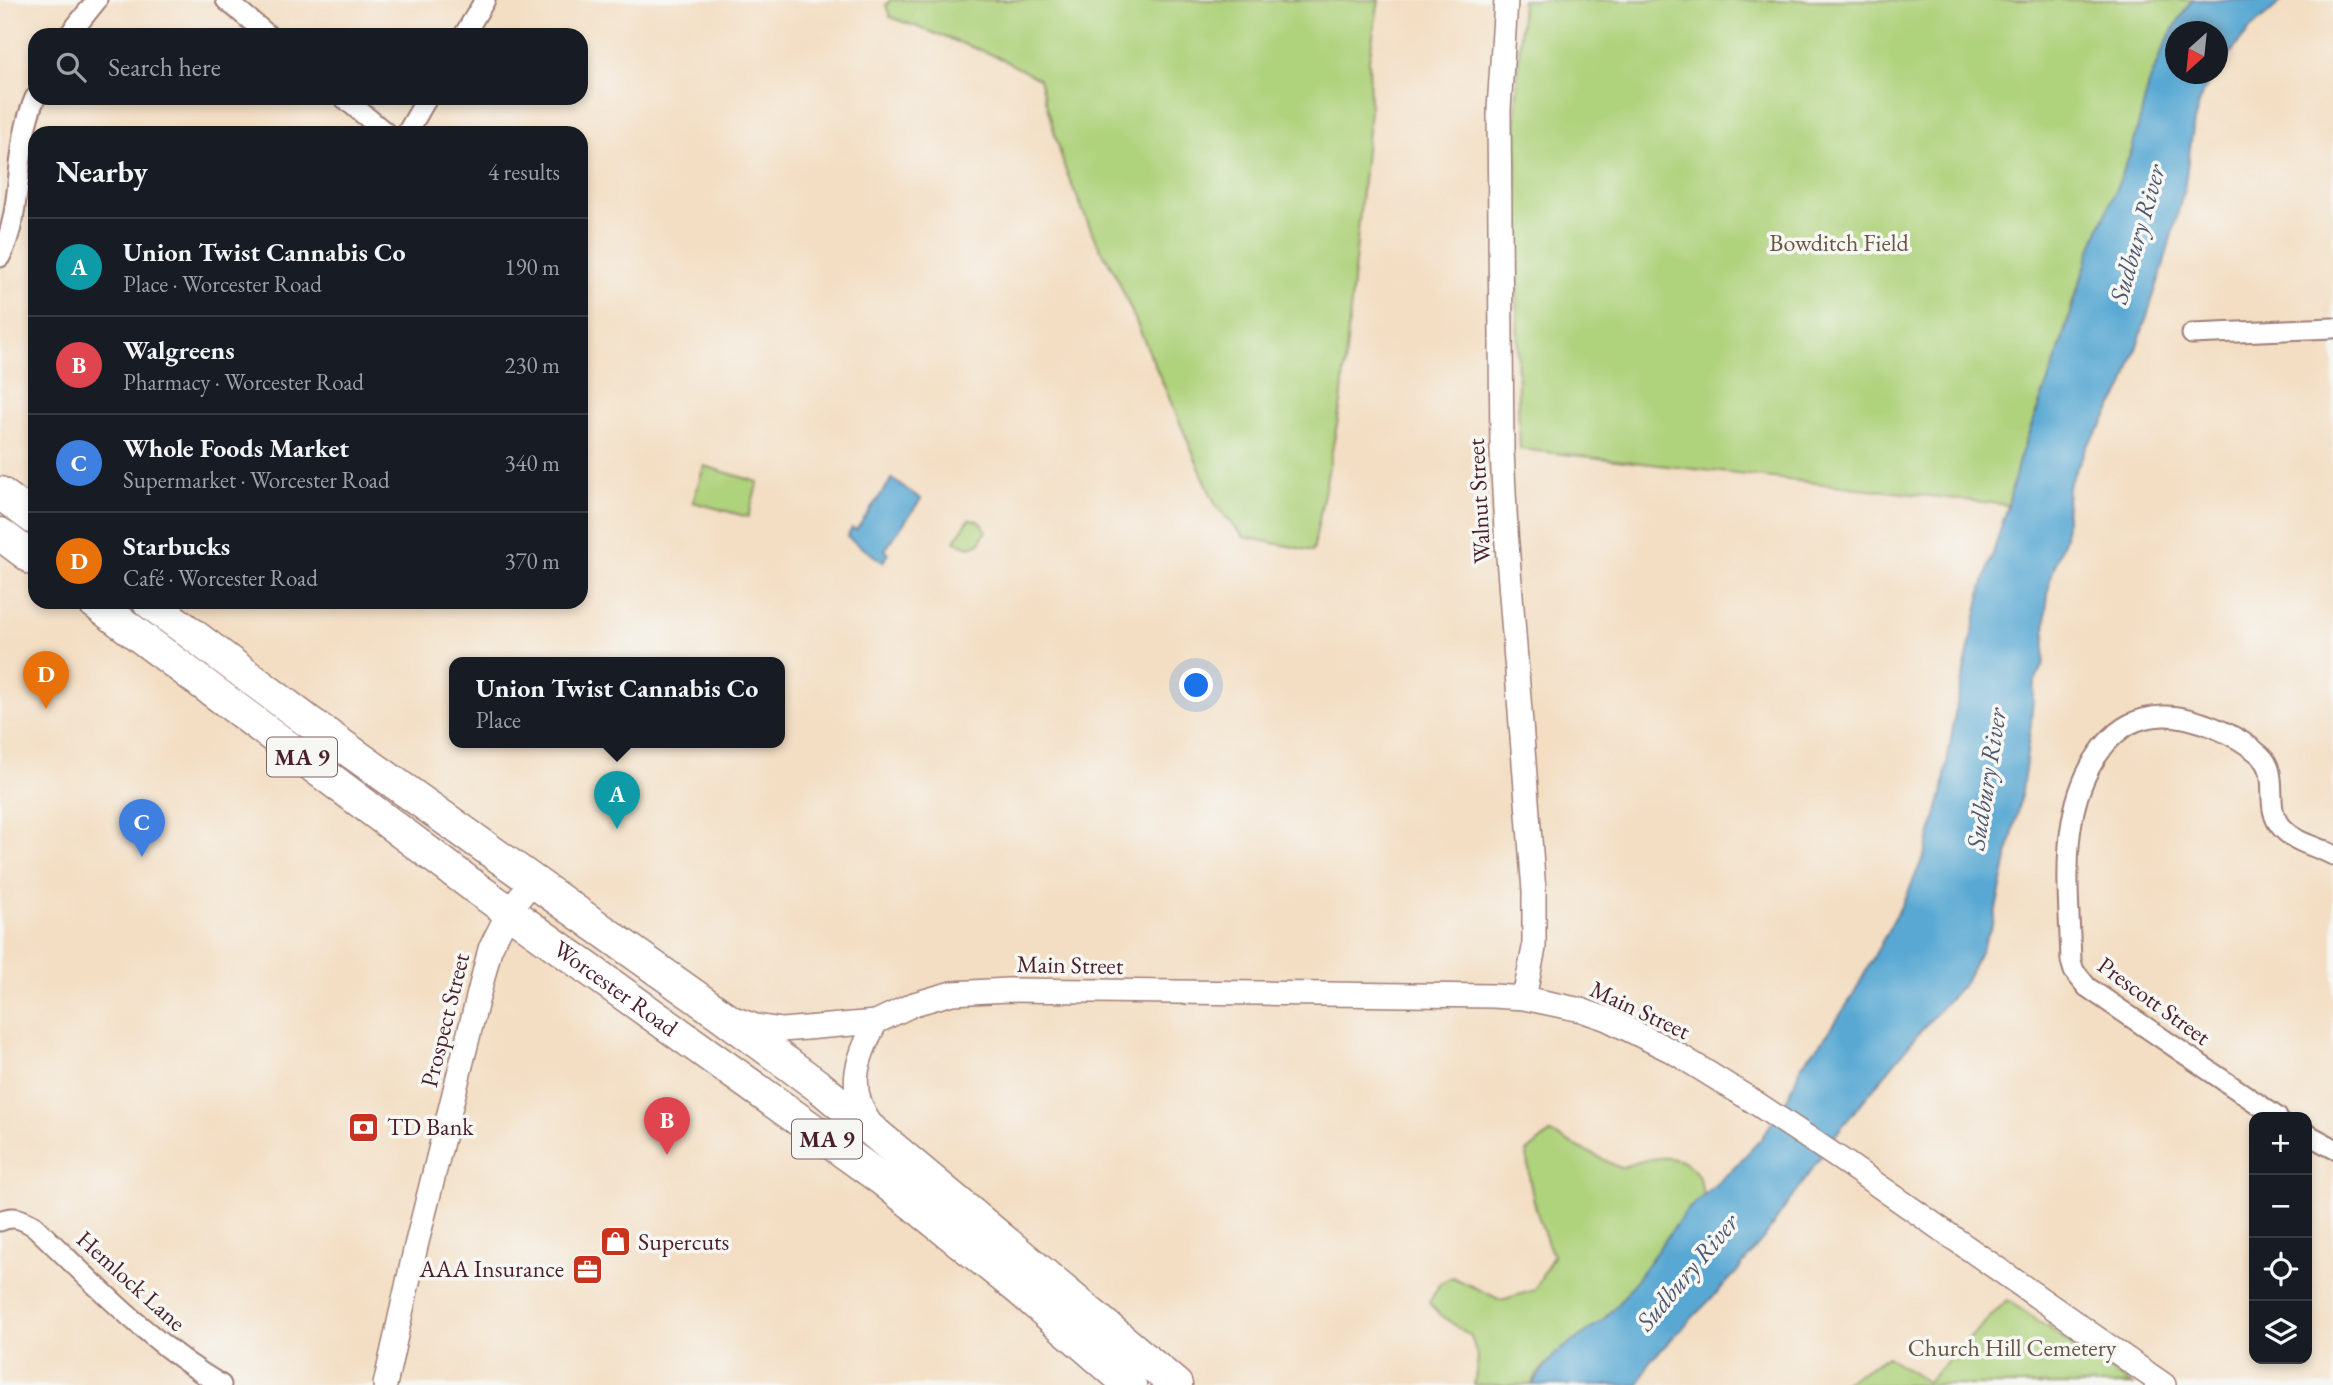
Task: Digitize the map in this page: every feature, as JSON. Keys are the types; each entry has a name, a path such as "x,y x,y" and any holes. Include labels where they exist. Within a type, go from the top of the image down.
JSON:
{"highway":[{"path":"0,494 28,514"},
{"path":"0,534 28,554"},
{"name":"Worcester Road","path":"103,609 509,911 883,1180 1017,1288 1130,1385"},
{"name":"Worcester Road","path":"158,609 309,722 821,1088 1176,1385"}],"street":[{"path":"75,28 97,0"},
{"path":"226,0 260,28"},
{"path":"468,28 485,0"},
{"name":"Walnut Street","path":"1506,0 1499,110 1501,407 1506,531 1534,891 1534,948 1524,998"},
{"path":"0,257 6,246 13,218 26,132 33,105"},
{"path":"352,105 378,126"},
{"path":"411,126 423,105"},
{"path":"2192,334 2333,328"},
{"name":"Prescott Street","path":"2270,1112 2087,987 2074,971 2071,961 2068,853 2073,816 2085,775 2096,755 2109,740 2124,726 2141,719 2178,716 2206,724 2258,753 2271,770 2272,808 2280,827 2299,841 2333,855"},
{"name":"Prospect Street","path":"385,1385 416,1245 490,949 509,911 532,882"},
{"name":"Main Street","path":"720,1014 757,1026 782,1030 876,1022 914,1004 952,993 977,990 1524,998 1581,1010 1607,1019 1674,1052 1753,1101 2164,1385"},
{"path":"876,1022 864,1045 858,1067 856,1091 861,1110 876,1133"},
{"path":"2312,1137 2333,1148"},
{"name":"Hemlock Lane","path":"5,1219 22,1219 34,1226 149,1333 182,1360 221,1385"}],"green space":[{"path":"890,0 1379,0 1369,60 1370,110 1341,403 1313,551 1244,537 1216,506 1115,273 1095,239 1065,169 1039,79 996,56 890,17 886,5"},
{"name":"Bowditch Field","path":"1522,0 2192,0 2178,21 2165,21 2165,48 2150,84 2132,150 2075,294 2058,354 2019,460 2008,505 1520,449 1516,110"},
{"path":"704,466 758,482 748,517 693,502"},
{"path":"969,519 980,522 986,531 979,544 969,547 955,541"},
{"path":"1550,1133 1620,1168 1650,1159 1671,1158 1680,1161 1697,1174 1704,1195 1676,1225 1617,1307 1594,1329 1545,1365 1531,1385 1474,1385 1478,1359 1471,1336 1440,1315 1429,1303 1440,1283 1452,1277 1501,1300 1535,1290 1553,1256 1535,1206 1527,1152"},
{"name":"Church Hill Cemetery","path":"2007,1300 2132,1385 1840,1385 1887,1357 1927,1382"}],"water":[{"path":"2192,0 2283,0 2249,30 2228,57 2228,21 2178,21"},
{"name":"Sudbury River","path":"2165,45 2165,84 2208,84 2202,94 2194,121 2184,190 2163,267 2124,386 2088,444 2068,486 2065,537 2050,579 2044,662 2034,683 2022,791 1993,923 1981,950 1965,982 1922,1029 1840,1129 1763,1239 1736,1273 1650,1361 1639,1385 1532,1385 1555,1354 1602,1321 1622,1299 1686,1211 1733,1169 1761,1139 1789,1096 1801,1066 1827,1035 1852,997 1907,895 1926,851 1942,794 1956,708 1982,589 2019,460 2058,354 2089,254 2132,150 2149,84"},
{"path":"892,479 921,499 885,550 888,553 883,562 847,537 852,528 856,530"}],"place":[{"name":"Starbucks","path":"46,709"},
{"name":"Union Twist Cannabis Co","path":"617,829"},
{"name":"Whole Foods Market","path":"142,857"},
{"name":"TD Bank","path":"364,1127"},
{"name":"Walgreens","path":"667,1155"},
{"name":"Supercuts","path":"615,1242"},
{"name":"AAA Insurance","path":"587,1269"}]}
